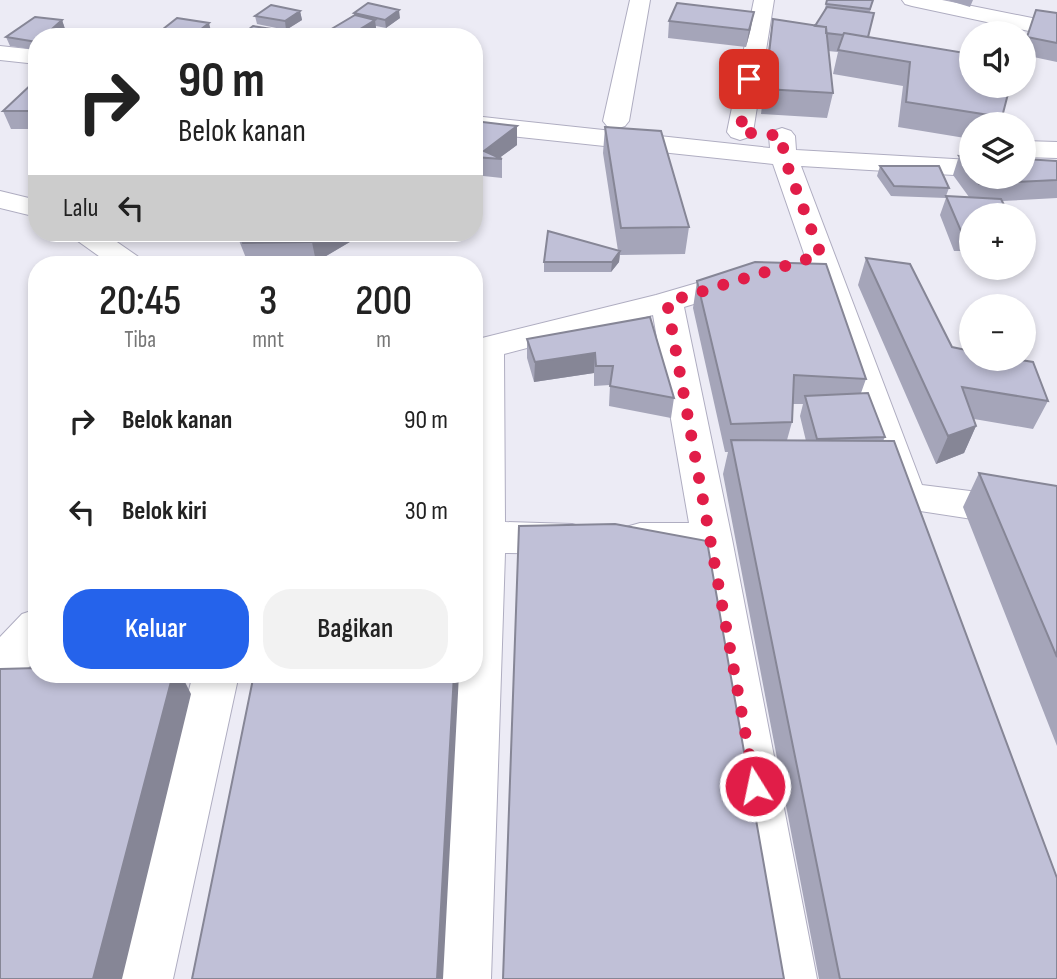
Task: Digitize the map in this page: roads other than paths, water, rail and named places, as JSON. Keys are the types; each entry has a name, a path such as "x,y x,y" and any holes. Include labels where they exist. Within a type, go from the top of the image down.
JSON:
{"street":[{"path":"616,121 640,0"},
{"path":"740,132 764,0"},
{"path":"912,0 1057,30"},
{"path":"0,53 28,56"},
{"path":"0,71 28,74"},
{"path":"483,108 740,132 783,147 959,147"},
{"path":"483,125 783,147 959,167"},
{"path":"783,147 795,263 908,497 922,536"},
{"path":"1036,149 1057,150"},
{"path":"1036,171 1057,172"},
{"path":"0,199 28,207"},
{"path":"98,242 118,256"},
{"path":"483,348 667,302 795,263"},
{"path":"667,302 712,539 789,979"},
{"path":"483,443 483,577"},
{"path":"908,497 1057,517"},
{"path":"485,537 712,539"},
{"path":"0,668 28,637"},
{"path":"145,979 214,683"},
{"path":"463,979 478,683"}]}
